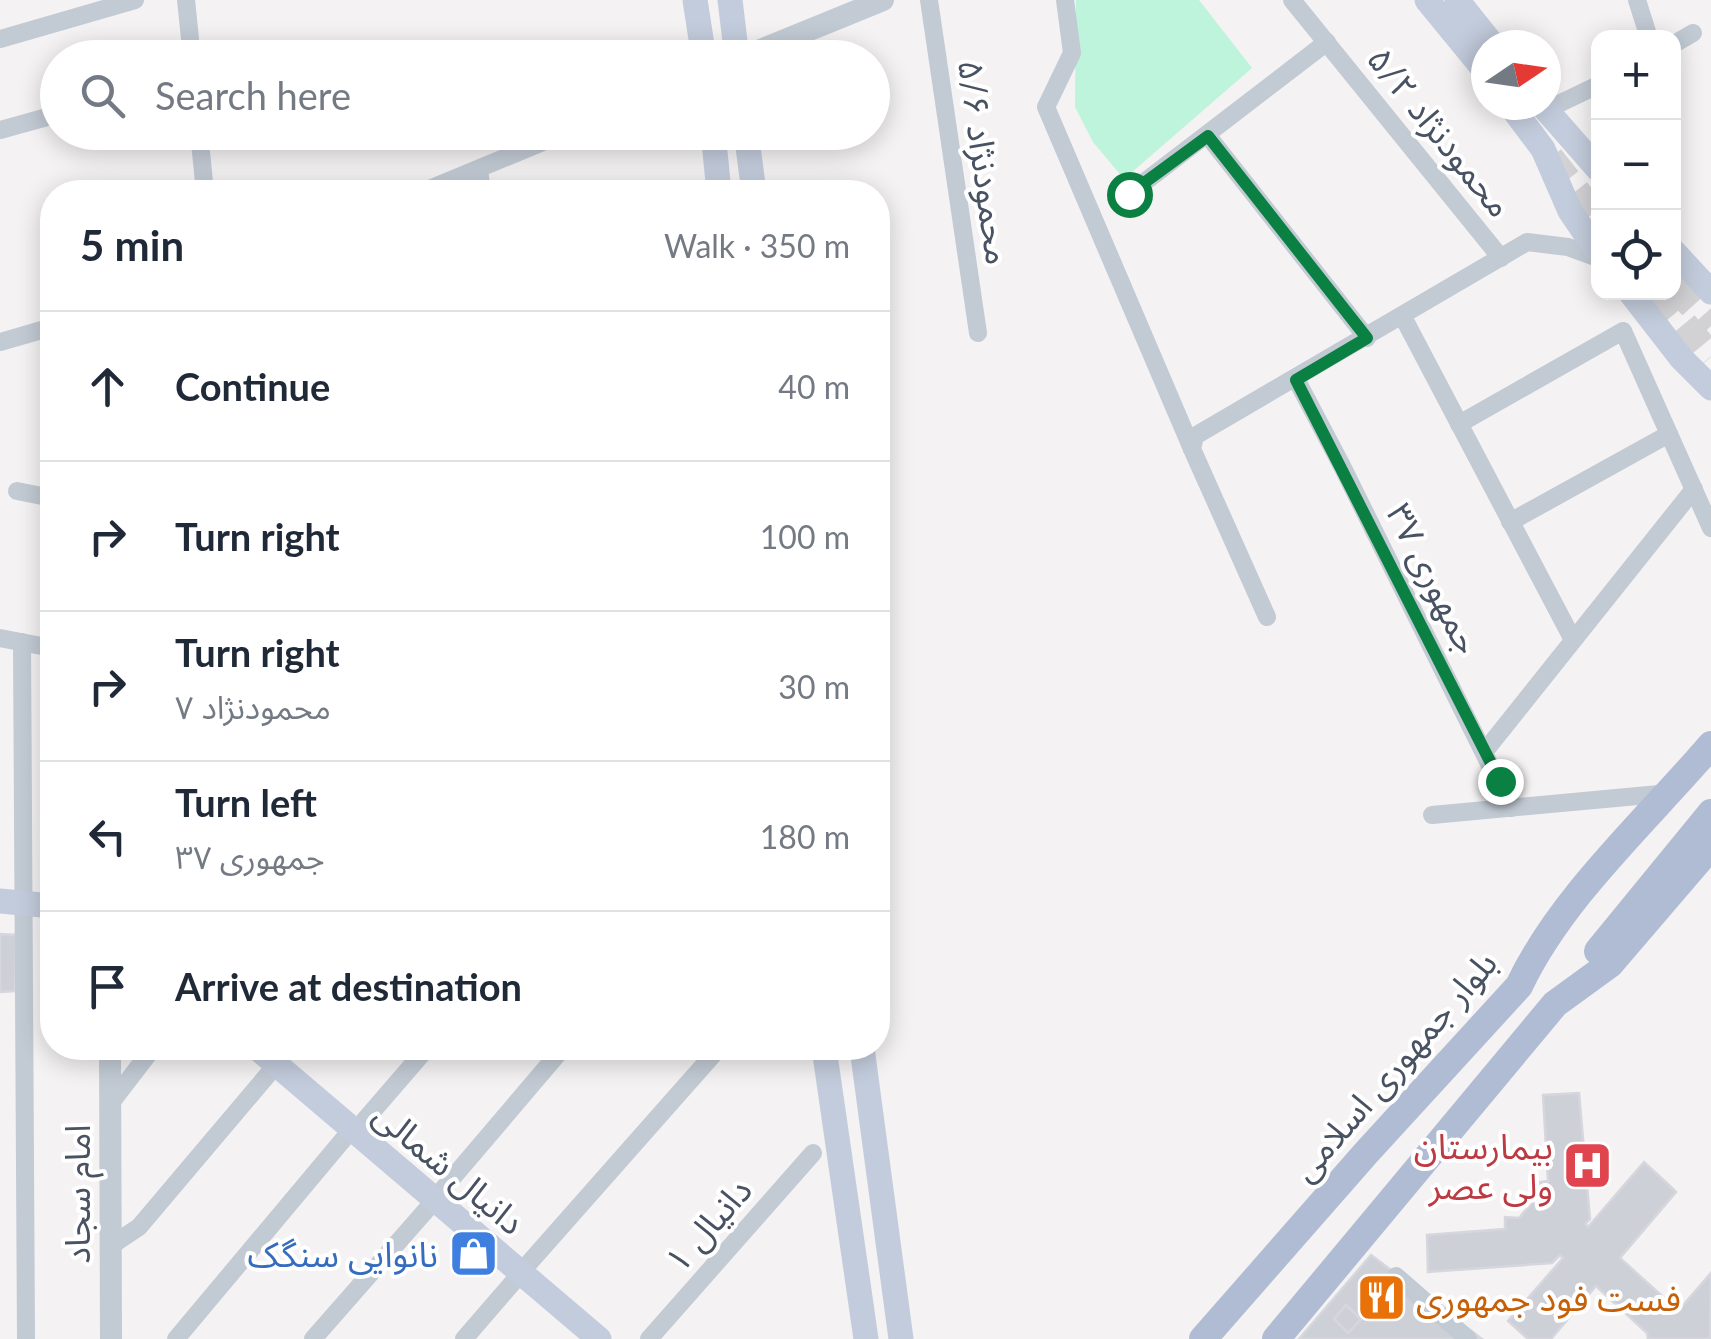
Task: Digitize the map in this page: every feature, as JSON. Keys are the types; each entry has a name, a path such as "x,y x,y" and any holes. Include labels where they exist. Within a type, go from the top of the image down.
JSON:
{"main road":[{"path":"696,0 702,40"},
{"path":"730,0 736,40"},
{"path":"1427,0 1471,54"},
{"path":"1458,0 1481,30"},
{"path":"1521,120 1543,149 1570,211 1591,244"},
{"path":"1555,120 1591,161"},
{"path":"715,150 718,180"},
{"path":"748,150 752,180"},
{"path":"1681,260 1711,292"},
{"path":"1636,300 1682,359 1711,388"},
{"name":"بلوار جمهوری اسلامی","path":"1203,1339 1366,1152 1519,986 1560,916 1711,745"},
{"path":"1519,986 1711,774"},
{"path":"1276,1339 1711,813"},
{"path":"1554,1004 1610,964 1711,846"},
{"path":"11,901 40,896"},
{"path":"11,901 40,905"},
{"name":"دانیال شمالی","path":"285,1060 525,1268 599,1339"},
{"path":"826,1060 866,1339"},
{"path":"864,1060 901,1339"},
{"name":"دانیال شمالی","path":"525,1268 618,1339"}],"street":[{"path":"0,17 2,38 135,0"},
{"path":"186,0 190,40"},
{"path":"784,40 884,0"},
{"name":"محمودنژاد ۵/۶","path":"929,0 978,333"},
{"path":"1065,0 1072,52 1046,107 1267,617"},
{"name":"محمودنژاد ۵/۲","path":"1292,0 1501,258"},
{"path":"1637,0 1646,30"},
{"path":"1681,40 1693,33"},
{"path":"1129,194 1327,42"},
{"path":"1561,100 1591,87"},
{"path":"0,130 40,119"},
{"path":"1208,136 1367,338"},
{"path":"202,150 204,180"},
{"path":"452,180 524,150"},
{"path":"479,169 480,180"},
{"path":"1192,448 1195,436 1202,430 1296,380 1526,242 1591,253"},
{"path":"1403,317 1572,638"},
{"path":"0,342 40,330"},
{"path":"1459,424 1623,331 1711,528"},
{"name":"جمهوری ۳۷","path":"1296,380 1511,808"},
{"path":"1510,522 1669,434"},
{"path":"1485,750 1694,489"},
{"path":"18,491 40,496"},
{"path":"0,638 40,646"},
{"path":"22,642 11,901 26,1339"},
{"path":"1432,815 1670,793"},
{"name":"امام سجاد","path":"110,1060 111,1339"},
{"path":"110,1104 144,1060"},
{"path":"112,1244 139,1227 270,1060"},
{"path":"176,1339 415,1060"},
{"path":"313,1339 553,1060"},
{"path":"464,1339 707,1060"},
{"name":"دانیال ۱","path":"649,1339 813,1152"},
{"path":"1396,1276 1468,1339"}],"green space":[{"path":"1076,0 1199,0 1252,68 1124,179 1093,142 1075,107"}],"building":[{"path":"0,934 16,935 15,991 0,992"},
{"name":"بیمارستان ولی عصر","path":"1579,1093 1590,1219 1585,1224 1588,1227 1644,1162 1676,1192 1620,1258 1672,1305 1684,1304 1711,1273 1710,1339 1648,1339 1647,1333 1596,1286 1551,1339 1528,1339 1508,1321 1563,1258 1560,1255 1552,1263 1428,1272 1427,1235 1505,1229 1505,1217 1519,1218 1539,1194 1539,1182 1548,1181 1543,1095"},
{"name":"فست فود جمهوری","path":"1371,1255 1482,1339 1299,1339"},
{"path":"1346,1305 1361,1319 1348,1333 1334,1319"}],"tunnel":[{"path":"1550,158 1591,210"},
{"path":"1681,293 1711,326"},
{"path":"1664,300 1711,357"}],"place":[{"name":"بیمارستان ولی عصر","path":"1588,1165"},
{"name":"نانوایی سنگک","path":"473,1253"},
{"name":"فست فود جمهوری","path":"1381,1297"}],"route":[{"path":"1129,194 1208,136 1367,338 1296,380 1500,781"}]}
